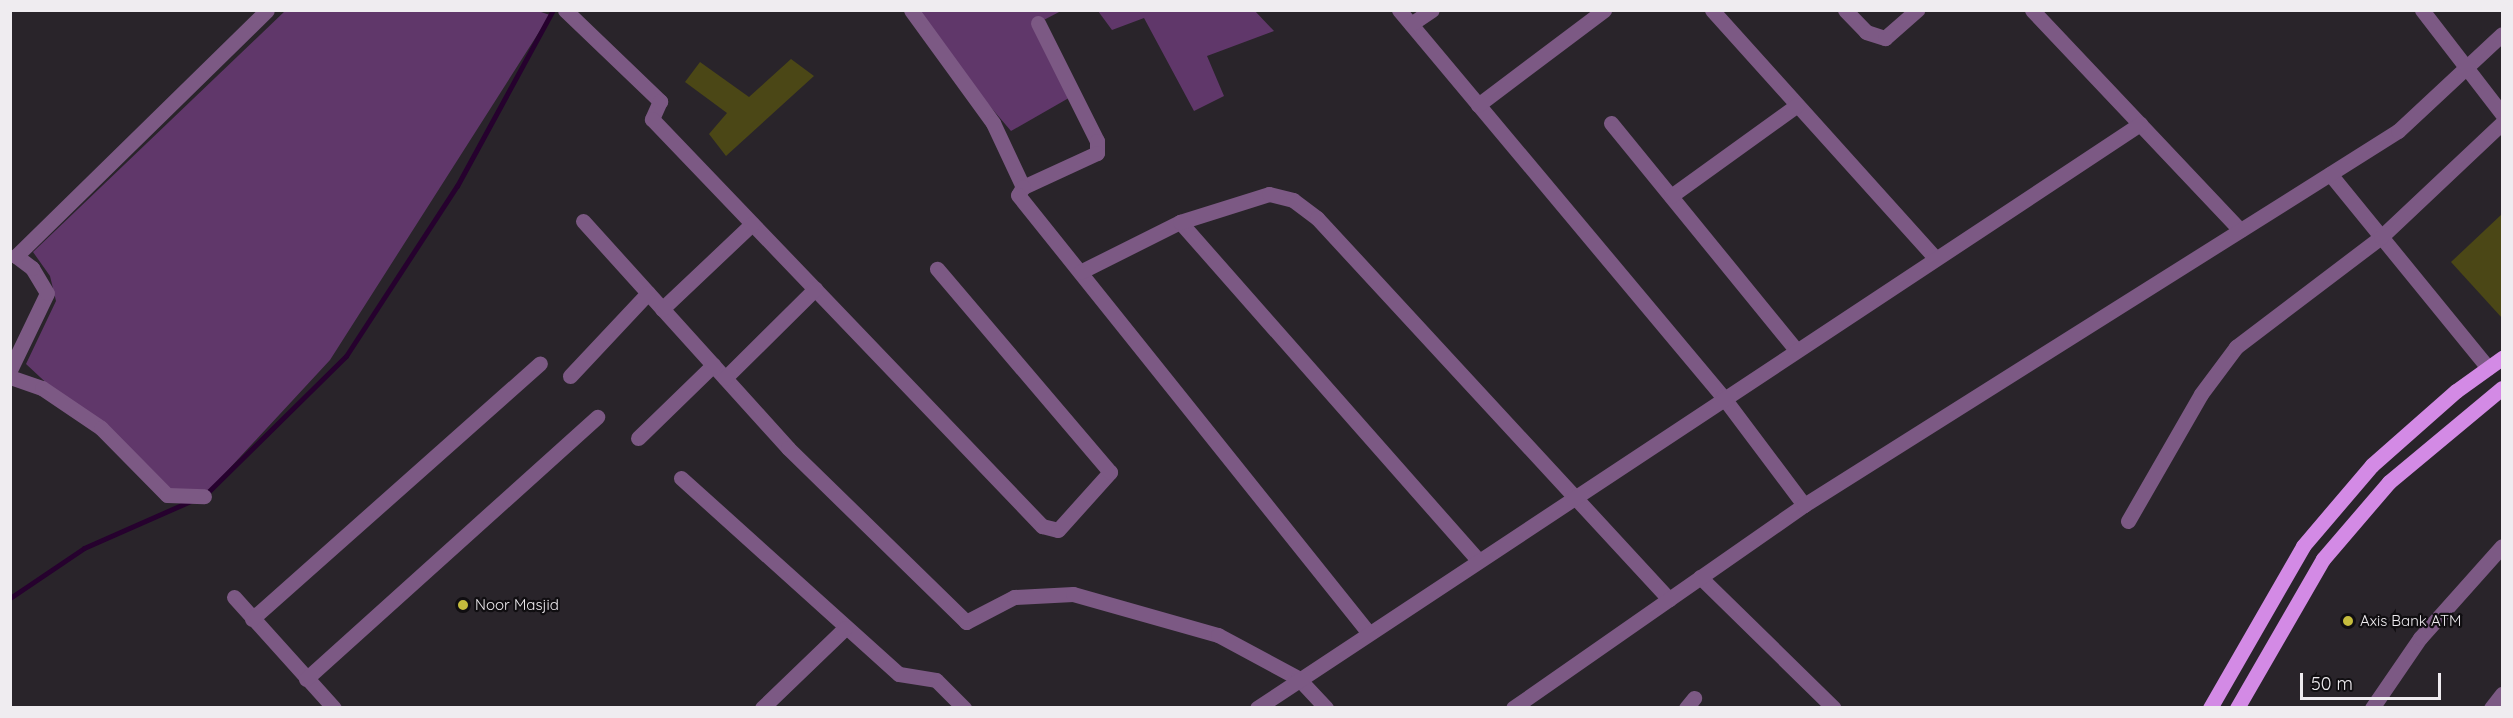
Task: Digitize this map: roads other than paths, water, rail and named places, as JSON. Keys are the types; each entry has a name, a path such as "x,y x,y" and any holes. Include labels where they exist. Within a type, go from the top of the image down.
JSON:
{"main road":[{"path":"2210,708 2303,546 2372,465 2502,358"},
{"path":"2237,708 2323,559 2389,482 2502,389"}],"street":[{"path":"10,370 47,293 32,268 16,256 267,10"},
{"path":"565,10 660,101 652,119 1042,526 1058,530 1110,472 937,269"},
{"path":"911,10 993,123 1023,187"},
{"path":"1399,10 1723,397 1804,505"},
{"path":"1411,24 1432,10"},
{"path":"1478,105 1604,10"},
{"path":"1712,10 1935,258"},
{"path":"1845,10 1866,32 1885,38 1917,10"},
{"path":"2032,10 2240,230"},
{"path":"2422,10 2502,114"},
{"path":"1038,23 1097,141 1097,153 1023,187 1018,195 1368,632"},
{"path":"1524,705 1669,599 1804,505 2398,131 2502,34"},
{"path":"1671,196 1797,105"},
{"path":"1611,123 1796,350"},
{"path":"2128,521 2201,394 2236,347 2381,237 2502,123"},
{"path":"1257,708 1298,678 1573,496 2140,124"},
{"path":"2330,174 2488,369"},
{"path":"1080,272 1180,222 1269,194 1293,200 1317,218 1669,599"},
{"path":"583,221 788,448 966,622 1014,597 1073,594 1218,635 1298,678 1326,708"},
{"path":"1180,222 1478,560"},
{"path":"662,309 752,224"},
{"path":"725,378 815,289"},
{"path":"570,376 648,293"},
{"path":"252,619 540,363"},
{"path":"638,438 713,364"},
{"path":"10,377 42,388 101,428 167,495 204,496"},
{"path":"306,679 597,417"},
{"path":"681,478 845,628 899,674 936,680 964,708"},
{"path":"2372,708 2420,639 2502,546"},
{"path":"1700,577 1834,708"},
{"path":"234,597 334,708"},
{"path":"762,708 845,628"},
{"path":"2491,708 2502,694"}],"waterway":[{"path":"205,495 346,356 457,186 553,10"},
{"path":"10,598 84,548 193,500"}],"place":[{"name":"Noor Masjid","path":"463,605"},
{"name":"Axis Bank ATM","path":"2348,621"}]}
